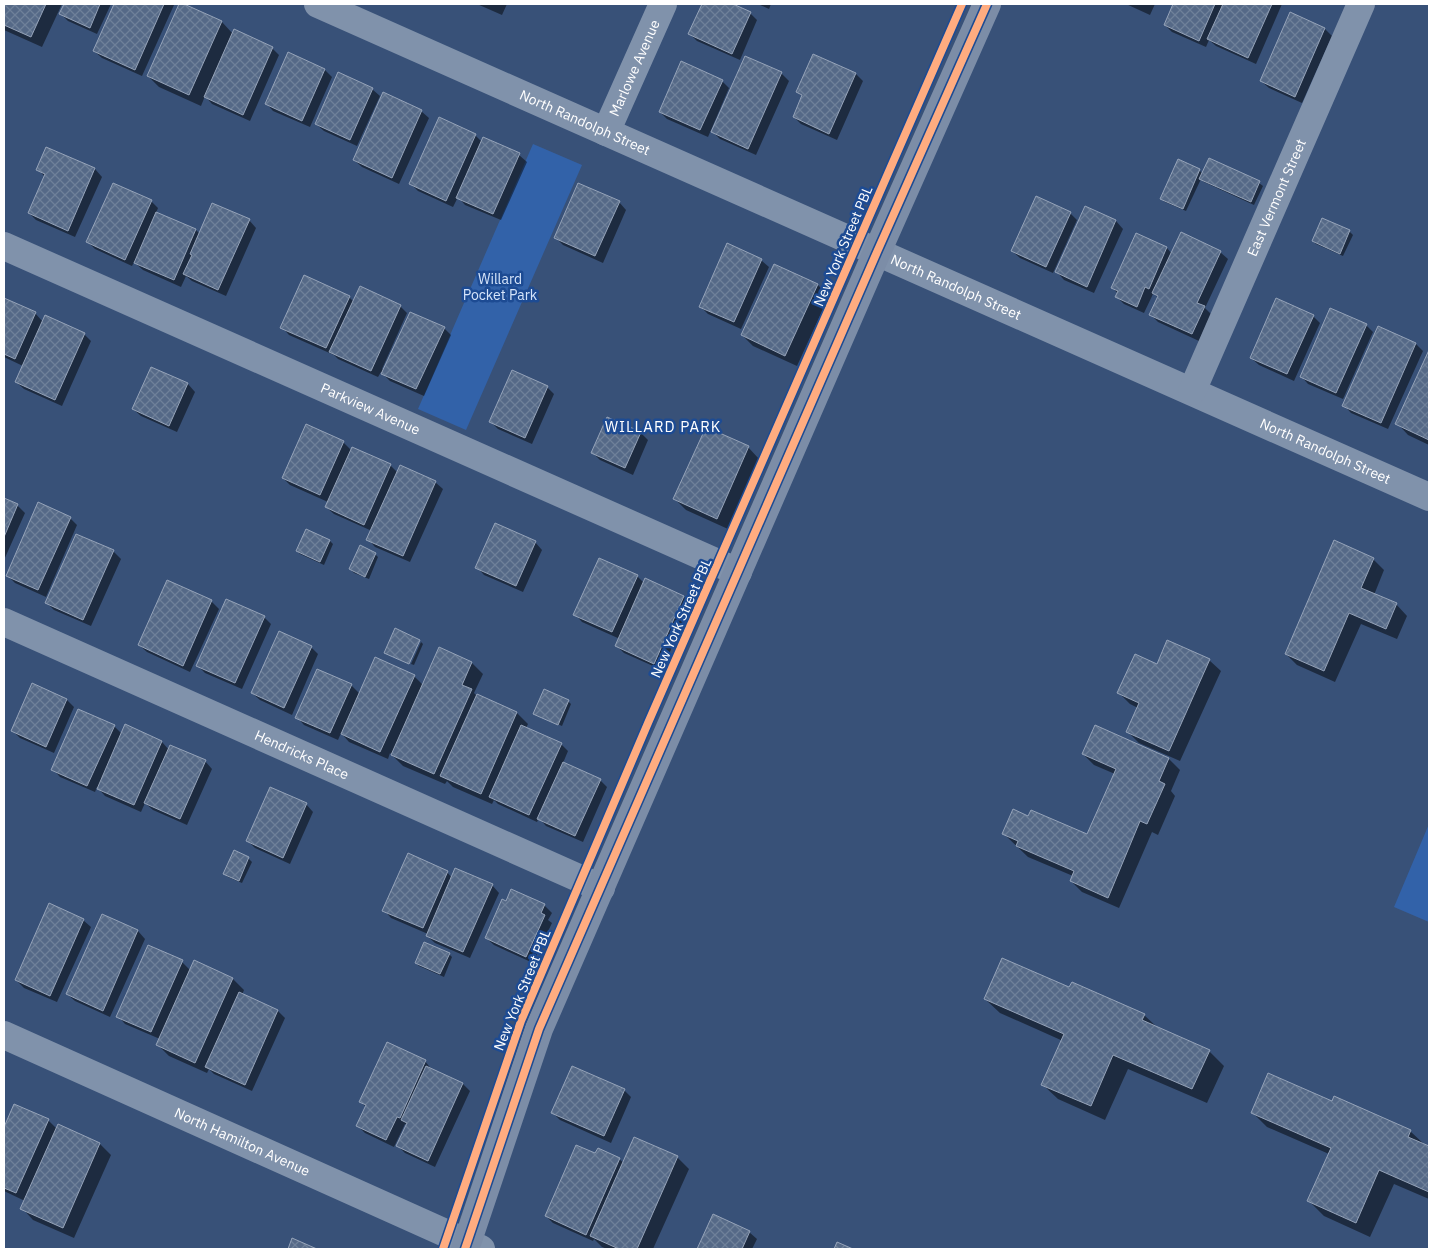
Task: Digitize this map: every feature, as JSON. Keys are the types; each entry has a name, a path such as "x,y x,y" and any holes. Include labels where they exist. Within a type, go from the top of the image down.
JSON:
{"main road":[{"path":"471,1247 540,1029 876,252 987,4"}],"street":[{"name":"North Randolph Street","path":"318,4 1429,497"},
{"name":"Marlowe Avenue","path":"606,132 663,4"},
{"name":"East Vermont Street","path":"1192,391 1361,4"},
{"name":"Parkview Avenue","path":"4,246 738,572"},
{"name":"Hendricks Place","path":"4,622 601,888"},
{"name":"North Hamilton Avenue","path":"4,1035 471,1247"}],"green space":[{"name":"Willard Pocket Park","path":"533,144 582,165 466,430 418,409"},
{"path":"1429,824 1429,922 1394,907"}],"building":[{"path":"4,4 46,4 31,37 4,25"},
{"path":"64,4 100,4 90,28 59,14"},
{"path":"114,4 164,4 135,70 93,51"},
{"path":"179,4 184,4 222,21 189,95 147,76"},
{"path":"702,4 733,4 751,12 732,54 688,34"},
{"path":"1173,4 1215,4 1199,41 1164,25"},
{"path":"1223,4 1272,4 1248,58 1207,39"},
{"path":"1290,12 1325,28 1295,97 1260,81"},
{"path":"234,29 273,47 243,115 204,97"},
{"path":"288,52 325,69 302,121 265,104"},
{"path":"813,54 856,73 829,134 793,117 802,95 796,92"},
{"path":"745,56 782,72 748,149 711,132"},
{"path":"681,61 723,80 700,130 659,112"},
{"path":"338,72 373,88 350,140 315,124"},
{"path":"383,92 422,110 392,178 353,160"},
{"path":"439,117 476,134 446,201 409,184"},
{"path":"483,137 520,153 493,214 456,198"},
{"path":"46,147 95,168 68,231 28,213 45,174 36,170"},
{"path":"1209,158 1260,181 1251,202 1199,179"},
{"path":"1178,159 1200,169 1183,209 1160,199"},
{"path":"113,183 152,200 125,260 86,242"},
{"path":"578,183 620,201 595,256 554,238"},
{"path":"1036,196 1071,212 1046,267 1011,251"},
{"path":"212,203 250,219 218,290 183,274"},
{"path":"1085,206 1116,220 1087,287 1055,272"},
{"path":"156,212 196,229 174,280 134,263"},
{"path":"1322,218 1350,230 1340,254 1312,241"},
{"path":"1181,232 1221,251 1197,303 1205,306 1192,334 1149,315 1158,296 1152,293"},
{"path":"1136,233 1167,247 1149,289 1145,287 1137,307 1115,297 1118,291 1111,288"},
{"path":"727,243 762,259 734,322 699,307"},
{"path":"774,264 818,284 785,356 741,335"},
{"path":"304,275 350,296 326,348 280,328"},
{"path":"360,286 401,305 371,371 329,352"},
{"path":"4,298 36,312 15,359 4,354"},
{"path":"1276,298 1314,315 1287,374 1250,358"},
{"path":"1330,308 1367,324 1336,393 1300,377"},
{"path":"410,312 445,327 416,389 381,374"},
{"path":"45,315 85,333 55,400 15,382"},
{"path":"1378,326 1416,343 1381,423 1342,406"},
{"path":"1429,350 1429,440 1395,424"},
{"path":"151,367 188,383 169,426 132,409"},
{"path":"512,370 548,386 525,438 489,422"},
{"path":"607,417 641,432 625,468 591,453"},
{"path":"306,424 344,441 320,495 282,478"},
{"path":"706,427 749,446 717,519 673,499"},
{"path":"352,447 391,464 364,525 325,507"},
{"path":"400,465 436,481 403,556 366,540"},
{"path":"4,498 18,504 4,537"},
{"path":"38,502 71,517 38,590 6,576"},
{"path":"495,523 536,541 516,586 475,568"},
{"path":"306,529 330,540 320,562 296,551"},
{"path":"76,534 114,550 83,620 45,603"},
{"path":"1334,540 1374,558 1361,588 1397,603 1386,629 1349,613 1324,671 1285,654"},
{"path":"360,545 376,553 365,577 349,569"},
{"path":"599,558 638,575 612,632 573,615"},
{"path":"645,578 684,596 654,664 615,646"},
{"path":"167,580 212,600 183,666 138,645"},
{"path":"226,599 265,616 235,683 196,666"},
{"path":"395,628 420,640 409,664 384,653"},
{"path":"279,631 312,646 284,708 251,693"},
{"path":"1167,640 1210,659 1169,751 1126,732 1139,703 1117,693 1135,654 1157,664"},
{"path":"439,647 472,662 462,685 472,689 434,774 391,755"},
{"path":"375,657 415,675 380,752 341,734"},
{"path":"317,669 352,684 330,733 295,718"},
{"path":"32,683 67,699 46,747 11,731"},
{"path":"544,689 569,700 558,725 533,714"},
{"path":"477,694 517,712 481,794 440,776"},
{"path":"78,709 115,725 87,786 51,770"},
{"path":"125,724 162,741 134,805 97,789"},
{"path":"521,725 562,743 529,815 489,797"},
{"path":"1095,725 1169,758 1159,781 1165,784 1147,824 1140,821 1108,898 1070,881 1074,871 1016,846 1018,841 1002,834 1013,809 1028,816 1031,810 1087,834 1116,769 1082,754"},
{"path":"170,745 206,760 180,819 144,803"},
{"path":"563,762 601,779 575,836 537,819"},
{"path":"270,787 307,803 283,858 246,841"},
{"path":"234,850 249,857 239,881 223,874"},
{"path":"408,853 448,871 423,928 382,911"},
{"path":"455,868 493,884 463,952 426,936"},
{"path":"511,889 545,904 541,913 545,915 526,957 485,938 502,899 506,901"},
{"path":"49,903 84,919 50,996 15,980"},
{"path":"102,914 138,930 103,1011 66,994"},
{"path":"424,942 450,953 440,974 415,963"},
{"path":"148,945 183,960 151,1032 116,1017"},
{"path":"1002,958 1069,987 1072,982 1145,1014 1142,1020 1210,1050 1192,1089 1113,1055 1091,1106 1041,1085 1064,1034 984,999"},
{"path":"194,960 233,978 195,1063 156,1045"},
{"path":"239,992 278,1010 245,1085 205,1067"},
{"path":"387,1042 426,1060 400,1118 397,1117 386,1140 356,1126 366,1105 359,1102"},
{"path":"426,1066 463,1083 428,1161 396,1146 407,1123 401,1120"},
{"path":"572,1066 625,1089 604,1136 551,1113"},
{"path":"1268,1073 1332,1101 1334,1096 1411,1130 1408,1137 1429,1146 1429,1192 1379,1170 1356,1223 1307,1201 1331,1148 1251,1113"},
{"path":"14,1104 49,1119 16,1193 4,1188 4,1127"},
{"path":"58,1124 100,1143 63,1228 20,1209"},
{"path":"634,1137 678,1156 637,1249 619,1249 590,1236"},
{"path":"576,1145 595,1153 598,1148 620,1158 586,1235 545,1216"},
{"path":"713,1214 750,1231 742,1249 697,1249"},
{"path":"292,1238 317,1249 288,1249"},
{"path":"837,1242 853,1249 834,1249"}],"cycle path":[{"name":"New York Street PBL","path":"443,1249 521,1021 648,723 962,4"},
{"path":"465,1249 539,1029 987,4"}],"district":[{"name":"WILLARD PARK","path":"663,426"}]}
